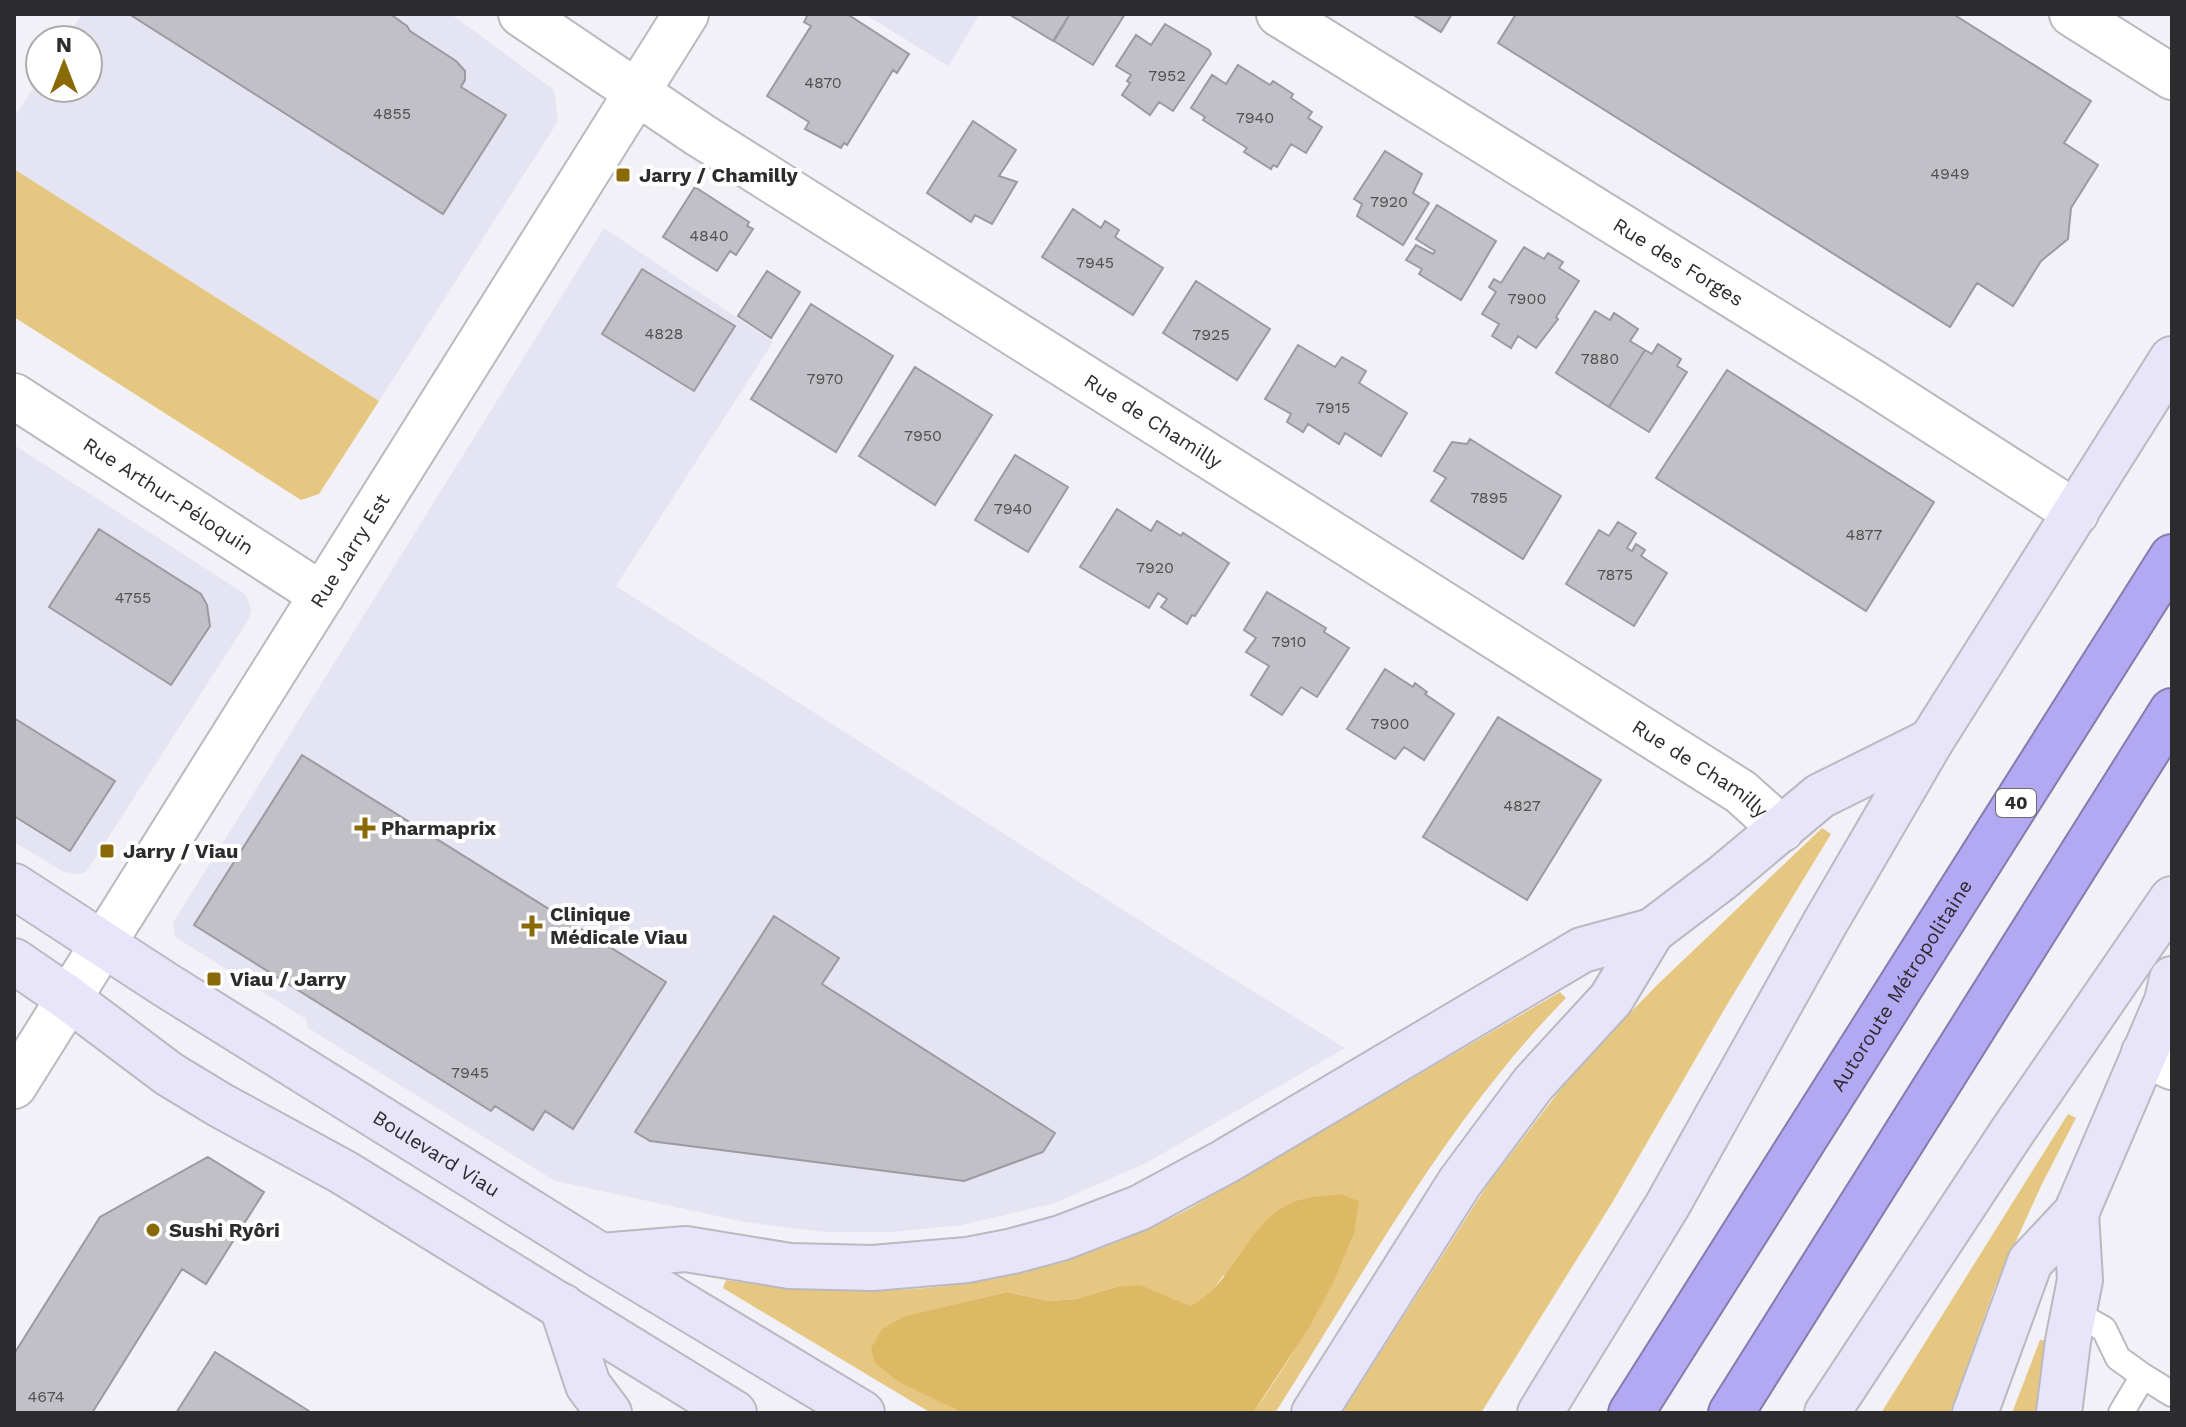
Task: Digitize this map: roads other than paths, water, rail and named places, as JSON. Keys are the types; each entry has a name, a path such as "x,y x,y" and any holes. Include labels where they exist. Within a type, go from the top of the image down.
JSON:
{"highway":[{"name":"Autoroute Métropolitaine","path":"1631,1413 2172,557"},
{"path":"1731,1413 2172,711"}],"main road":[{"path":"1540,1413 1667,1206 1931,741 2172,359"},
{"path":"1314,1413 1460,1182 1533,1084 1611,999 1652,931 1820,796 1931,741"},
{"name":"Boulevard Viau","path":"14,886 601,1256 862,1413"},
{"path":"1827,1413 2012,1132 2172,899"},
{"path":"601,1256 686,1249 790,1266 873,1268 967,1260 1061,1238 1139,1208 1226,1161 1582,950 1652,931"},
{"path":"14,961 169,1074 343,1172 734,1413"},
{"path":"1975,1413 2030,1262 2076,1213 2158,1060 2172,979"},
{"path":"2059,1413 2080,1280 2076,1213"},
{"path":"562,1306 588,1385 609,1413"}],"street":[{"name":"Rue de Chamilly","path":"521,14 635,93 1741,792 1782,829"},
{"name":"Rue Jarry Est","path":"14,1086 686,14"},
{"name":"Rue des Forges","path":"1279,14 1872,382 2076,513"},
{"path":"2072,14 2172,77"},
{"name":"Rue Arthur-Péloquin","path":"14,396 322,595"}],"lane":[{"path":"2073,1316 2104,1329 2118,1358 2172,1394"},
{"path":"2121,1413 2143,1376"}],"place":[{"name":"Jarry / Chamilly","path":"623,175"},
{"name":"Pharmaprix","path":"365,828"},
{"name":"Jarry / Viau","path":"107,851"},
{"name":"Clinique Médicale Viau","path":"532,926"},
{"name":"Viau / Jarry","path":"214,979"},
{"name":"Sushi Ryôri","path":"153,1230"}]}
